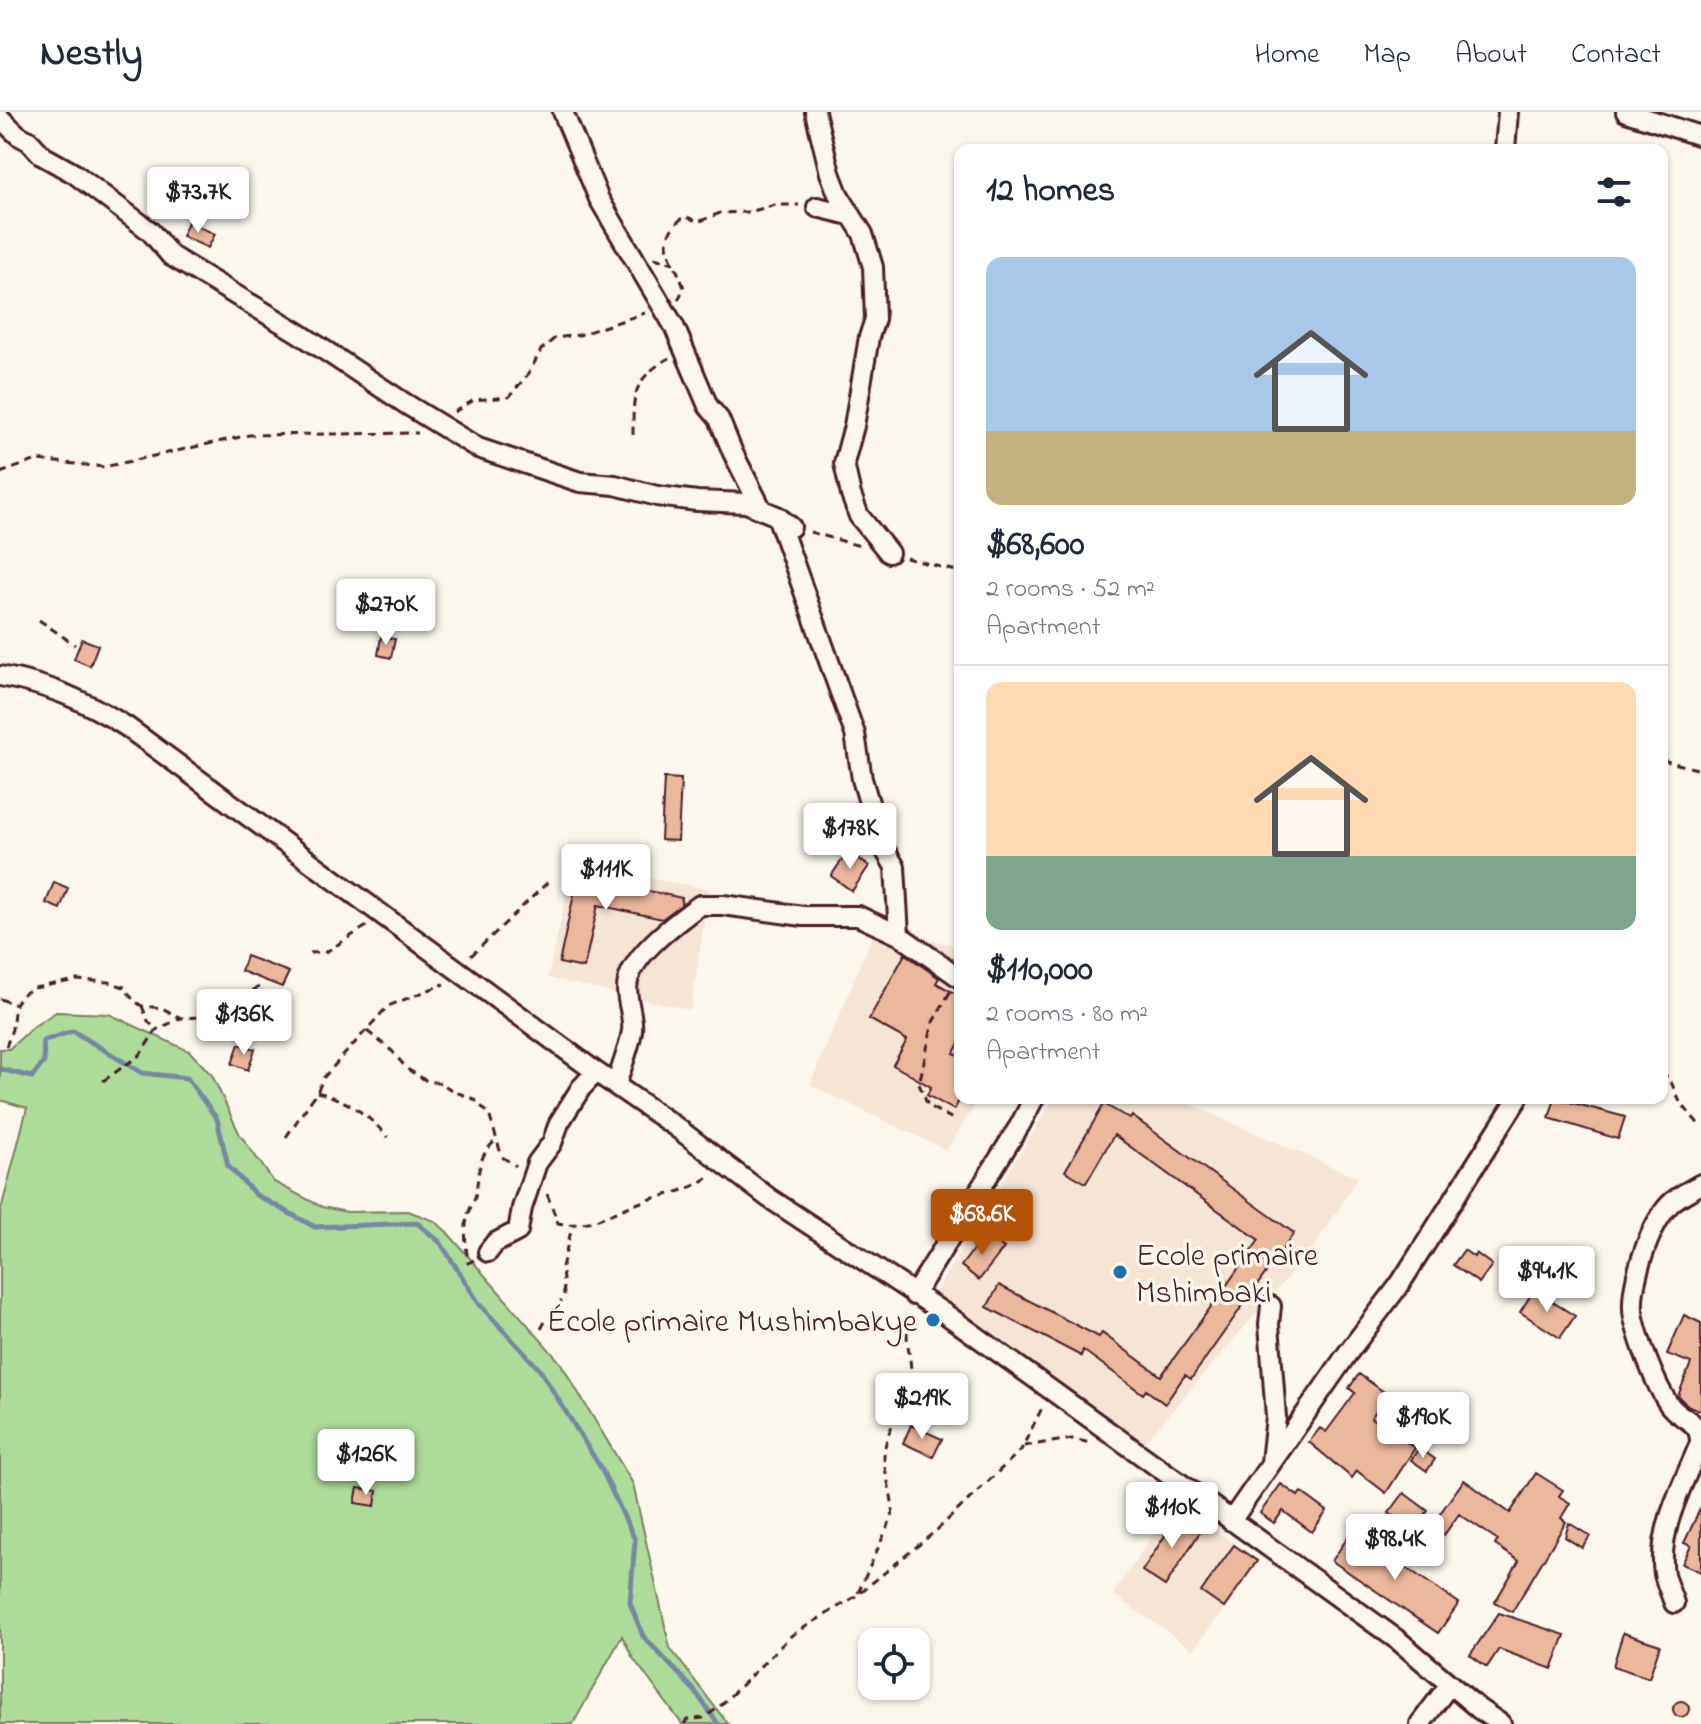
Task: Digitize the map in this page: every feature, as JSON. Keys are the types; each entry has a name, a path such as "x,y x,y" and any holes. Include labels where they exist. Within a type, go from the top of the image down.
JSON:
{"street":[{"path":"563,112 599,199 664,309 708,406 719,419 733,453 777,518 855,734 862,779 881,843 895,867 899,935"},
{"path":"815,112 830,173 869,248 875,285 875,319 844,463 859,516 889,553"},
{"path":"1505,144 1508,112"},
{"path":"1626,112 1701,136"},
{"path":"0,118 43,156 75,174 150,231 171,256 478,448 580,482 615,485 657,496 746,503 777,518"},
{"path":"817,207 850,215"},
{"path":"0,676 60,691 103,712 232,803 781,1207 917,1296 1399,1641 1501,1724"},
{"path":"616,1085 632,1031 626,991 628,978 638,958 700,905 723,905 803,916 858,916 899,935 954,974"},
{"path":"488,1252 495,1243 518,1231 537,1163 552,1143 559,1123 581,1088 596,1072"},
{"path":"917,1296 1031,1104"},
{"path":"1231,1521 1347,1354 1400,1284 1514,1104"},
{"path":"1674,1603 1664,1575 1667,1528 1700,1443 1701,1432 1671,1408 1658,1387 1634,1316 1638,1265 1652,1234 1670,1204 1701,1184"},
{"path":"1271,1306 1269,1324 1276,1417 1271,1464"},
{"path":"1420,1724 1450,1684"}],"path":[{"path":"0,473 37,460 104,467 249,435 423,433 440,425 463,405 474,400 509,397 529,373 541,350 555,338 579,335 626,318 664,309 684,288 675,263 667,253 665,240 671,227 685,216 698,222 720,213 749,212 775,205 817,207"},
{"path":"633,435 634,391 655,366 683,350"},
{"path":"39,620 75,645"},
{"path":"1668,762 1701,770"},
{"path":"286,1137 324,1077 388,1006 449,982 475,950 549,881"},
{"path":"310,953 326,952 385,917"},
{"path":"6,1047 15,1004 21,995 34,988 85,980 124,987 142,1006 162,1008 181,1018"},
{"path":"954,986 933,1022 919,1084 928,1106 955,1120"},
{"path":"103,1081 140,1055 156,1030 181,1018 203,1017 259,987"},
{"path":"0,999 15,1004"},
{"path":"142,1006 156,1030"},
{"path":"367,1031 392,1051 407,1069 427,1081 441,1083 474,1099 489,1114 502,1157 541,1182 551,1199 558,1223 572,1226 601,1219 639,1202 665,1197 697,1185 726,1165"},
{"path":"1668,1078 1680,1102 1701,1127"},
{"path":"317,1092 339,1098 365,1114 388,1137"},
{"path":"468,1263 465,1238 468,1214 475,1197 483,1151 496,1140"},
{"path":"541,1329 546,1320 555,1314 564,1295 562,1267 572,1226"},
{"path":"856,1596 892,1517 894,1506 885,1475 884,1453 898,1409 909,1388 911,1362 905,1328 917,1296"},
{"path":"684,1724 687,1720 703,1718 718,1708 792,1635 856,1596 937,1530 1024,1446 1037,1415 1052,1392"},
{"path":"1024,1446 1072,1439 1101,1445 1119,1440"}],"shaded area":[{"path":"573,865 709,889 691,1010 548,978"},
{"path":"876,928 954,945 954,1104 976,1104 946,1150 810,1085"},
{"name":"Ecole primaire Mshimbaki","path":"1050,1104 1189,1104 1358,1178 1313,1248 1137,1451 933,1296"},
{"path":"1174,1503 1260,1561 1193,1650 1113,1594"}],"green space":[{"path":"56,1012 109,1014 189,1051 212,1075 239,1133 274,1182 322,1207 347,1212 408,1211 435,1221 447,1232 560,1362 633,1484 670,1648 728,1724 682,1724 633,1658 622,1636 573,1724 0,1724 0,1214 27,1108 0,1100 0,1049 9,1049 33,1027"}],"building":[{"path":"188,222 215,234 208,248 182,236"},
{"path":"381,637 395,639 391,658 378,655"},
{"path":"82,639 98,645 90,666 74,659"},
{"path":"664,778 681,779 678,841 661,840"},
{"path":"848,851 869,866 852,891 831,876"},
{"path":"578,876 682,898 681,905 662,919 598,905 584,968 559,963"},
{"path":"54,882 68,888 60,909 46,903"},
{"path":"905,954 939,978 936,983 954,993 954,1104 957,1104 954,1110 927,1095 931,1087 893,1065 907,1040 869,1019"},
{"path":"246,956 289,972 282,987 241,971"},
{"path":"239,1044 255,1049 248,1070 232,1064"},
{"path":"1104,1104 1130,1119 1132,1116 1294,1233 1191,1379 1185,1375 1165,1404 1146,1390 1143,1394 1083,1350 1081,1356 987,1307 999,1285 1099,1337 1102,1333 1161,1376 1259,1240 1114,1135 1086,1183 1065,1171"},
{"path":"1553,1104 1577,1104 1625,1117 1618,1139 1549,1118"},
{"path":"985,1234 1004,1248 979,1280 961,1266"},
{"path":"1464,1250 1474,1257 1476,1253 1492,1265 1479,1283 1453,1265"},
{"path":"1534,1290 1575,1316 1560,1338 1520,1312"},
{"path":"1684,1315 1701,1323 1701,1411 1687,1405 1678,1396 1691,1363 1667,1354"},
{"path":"1359,1374 1388,1395 1371,1418 1415,1448 1386,1493 1357,1471 1352,1478 1309,1442 1320,1428 1326,1432 1355,1393 1349,1388"},
{"path":"911,1425 942,1439 933,1457 903,1443"},
{"path":"1419,1448 1435,1459 1427,1471 1411,1460"},
{"path":"1536,1473 1563,1490 1559,1496 1570,1503 1561,1518 1566,1522 1512,1612 1495,1602 1519,1561 1495,1545 1498,1540 1459,1514 1444,1535 1431,1526 1464,1480 1510,1513"},
{"path":"1281,1484 1298,1496 1301,1492 1327,1511 1312,1532 1283,1511 1274,1523 1260,1513"},
{"path":"358,1488 377,1491 375,1506 355,1503"},
{"path":"1404,1493 1428,1511 1412,1531 1389,1513"},
{"path":"1701,1507 1701,1572 1682,1564 1691,1546 1684,1543"},
{"path":"1179,1514 1202,1529 1165,1586 1142,1571"},
{"path":"1569,1523 1590,1536 1582,1548 1565,1537"},
{"path":"1352,1531 1459,1603 1438,1633 1332,1561"},
{"path":"1234,1545 1257,1561 1224,1608 1201,1592"},
{"path":"1499,1613 1565,1635 1552,1669 1499,1649 1487,1667 1470,1655"},
{"path":"1623,1633 1660,1645 1649,1678 1613,1666"},
{"path":"1681,1701 1687,1703 1687,1715 1681,1717 1675,1715 1673,1709 1675,1703"}],"waterway":[{"path":"0,1069 32,1077 44,1062 43,1041 73,1031 142,1073 187,1078 217,1119 228,1166 256,1195 315,1227 417,1223 440,1242 480,1305 540,1370 602,1470 635,1540 630,1603 643,1636 695,1691 718,1724"}],"place":[{"name":"Ecole primaire Mshimbaki","path":"1120,1272"},
{"name":"École primaire Mushimbakye","path":"933,1320"}]}
